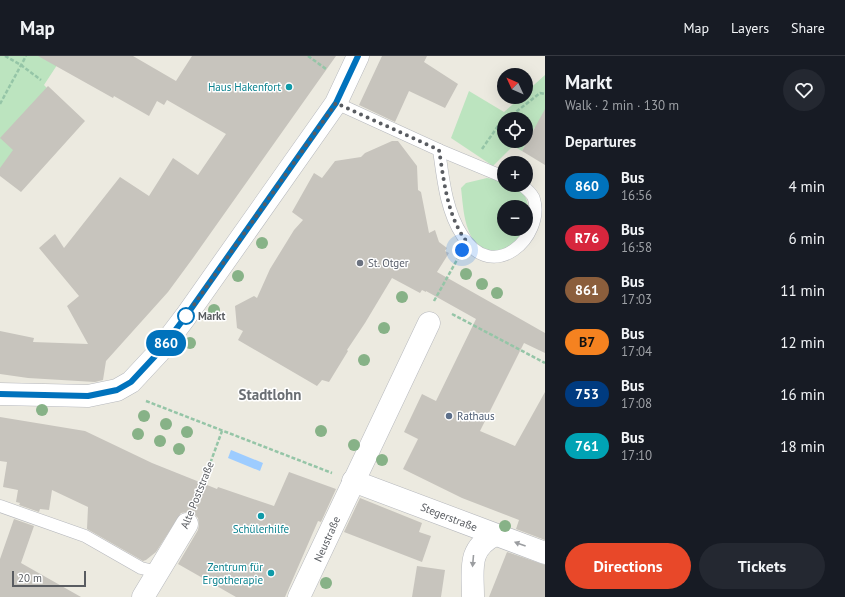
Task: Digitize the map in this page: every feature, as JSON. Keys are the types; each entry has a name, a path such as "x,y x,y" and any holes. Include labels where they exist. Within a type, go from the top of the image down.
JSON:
{"street":[{"path":"0,394 88,396 117,390 131,382 158,353 336,103 358,56"},
{"path":"353,481 436,313"},
{"name":"Stegerstraße","path":"353,481 545,553"},
{"name":"Neustraße","path":"303,589 353,481"},
{"name":"Alte Poststraße","path":"143,597 187,524"},
{"path":"473,597 474,554 482,543 495,535"}],"lane":[{"path":"336,103 439,150 497,174"},
{"path":"439,150 446,193 453,216 467,242 473,249 488,258 502,257 517,249 526,239 533,226 536,211 534,197 529,192"},
{"path":"0,506 85,536 141,568 158,572"}],"path":[{"path":"5,56 21,65 41,80"},
{"path":"0,104 26,56"},
{"path":"516,112 540,93 545,94"},
{"path":"472,164 497,127"},
{"path":"467,242 436,313 545,363"},
{"path":"117,390 319,468"},
{"name":"Alte Poststraße","path":"187,524 222,431"}],"green space":[{"path":"0,56 63,56 44,85 47,88 39,172 0,168"},
{"path":"545,75 545,133 535,127 533,131 533,112 504,112 513,104 533,104 533,86"},
{"path":"469,91 504,112 497,112 497,148 511,148 503,156 497,156 497,162 493,166 451,138"},
{"path":"517,148 524,148 522,151"},
{"path":"487,178 497,180 497,192 521,192 525,196 526,200 497,200 497,236 521,236 514,244 503,252 488,255 480,248 474,241 467,225 461,188 466,183"}],"water":[{"path":"231,450 263,463 260,471 228,458"}],"building":[{"path":"38,56 133,56 176,81 192,56 336,56 168,292 106,361 103,380 95,382 28,378 0,374 0,331 34,338 33,342 88,344 67,306 79,296 39,248 55,234 64,248 120,177 149,196 173,158 198,175 226,134 167,100 164,105 157,101 149,116 114,96 113,98"},
{"path":"382,56 427,56 424,62 458,84 445,108 409,91 395,122 359,105"},
{"path":"48,86 85,121 21,192 0,176 0,168 13,150 0,138"},
{"path":"545,109 545,165 533,158 533,156 522,151 524,148 533,148 533,131"},
{"path":"392,141 398,141 417,166 418,190 421,192 429,233 435,230 439,242 447,248 445,251 449,253 437,272 545,333 545,353 524,343 480,431 515,446 545,392 545,540 516,529 519,520 462,498 403,469 418,439 404,432 422,394 436,401 476,319 426,291 422,290 420,293 392,278 329,382 322,380 317,386 238,340 243,331 237,328 235,306 254,296 257,298 270,269 294,230 303,220 292,212 314,173 322,178 335,161 361,157 365,153"},
{"path":"0,417 85,431 152,463 217,489 218,487 274,506 289,472 336,489 321,522 318,521 285,597 236,597 178,564 198,530 198,518 193,513 181,513 156,552 143,561 87,529 88,507 52,490 49,510 40,509 39,512 19,505 20,503 16,502 18,490 3,487 7,462 0,461"},
{"path":"360,498 422,523 419,532 431,536 422,562 344,532"},
{"path":"14,519 34,526 21,563 81,597 0,597 0,559"},
{"path":"507,552 545,565 545,597 489,597"},
{"path":"417,566 445,570 441,597 412,597"}],"bus line":[{"name":"860","path":"0,394 15,396 88,396 117,390 131,382 158,353 186,316 336,103 344,82 358,56"}],"place":[{"name":"Haus Hakenfort","path":"289,87"},
{"name":"St. Otger","path":"360,263"},
{"name":"Markt","path":"186,316"},
{"name":"Rathaus","path":"449,416"},
{"name":"Schülerhilfe","path":"261,516"},
{"name":"Zentrum für Ergotherapie","path":"271,573"}],"district":[{"name":"Stadtlohn","path":"270,395"}],"route":[{"path":"186,316 336,103 439,150 446,193 453,216 467,242 462,250"}]}
